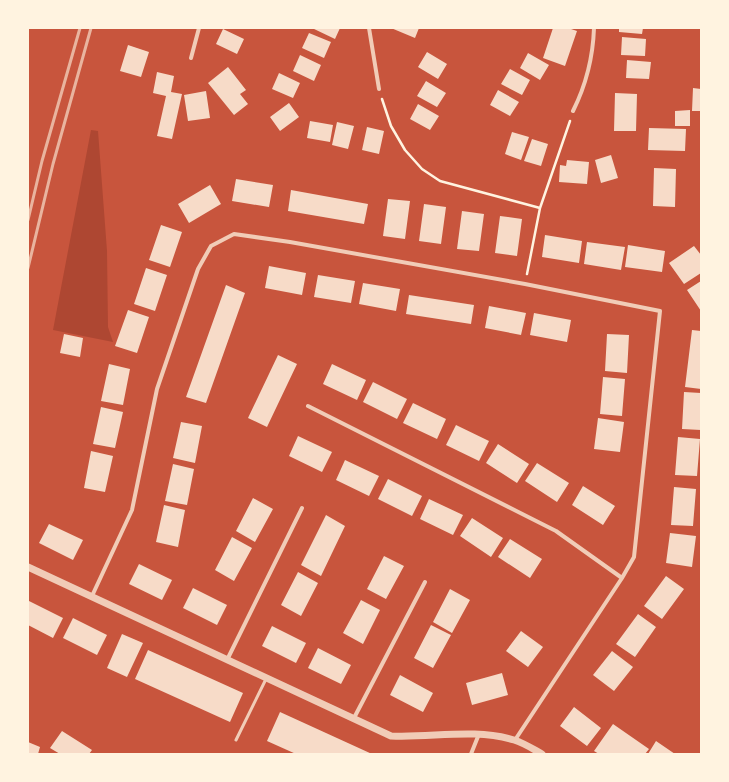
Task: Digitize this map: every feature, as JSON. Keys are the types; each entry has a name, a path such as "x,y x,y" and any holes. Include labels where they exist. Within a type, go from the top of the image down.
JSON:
{"street":[{"path":"191,58 199,28"},
{"path":"369,28 379,89"},
{"path":"573,111 581,94 593,49 594,28"},
{"path":"92,596 132,510 157,388 198,269 211,246 234,234 290,242 525,284 660,312 634,557 622,578 515,740"},
{"path":"308,406 556,531 622,578"},
{"path":"227,661 302,508"},
{"path":"28,568 92,596 227,661 391,736 415,737 453,733 480,733 515,740 542,754"},
{"path":"354,718 425,582"},
{"path":"471,754 480,733"}],"lane":[{"path":"236,740 266,679"}],"path":[{"path":"379,89 391,126 405,150 422,169 440,181 540,208"},
{"path":"525,284 540,208 573,111"}],"shaded area":[{"path":"91,130 98,131 107,251 108,327 113,342 53,330"}],"building":[{"path":"312,28 340,28 335,39"},
{"path":"391,28 419,28 415,38"},
{"path":"553,28 568,28 577,31 565,66 543,58"},
{"path":"619,28 643,28 642,34 619,32"},
{"path":"223,29 244,39 237,54 216,44"},
{"path":"309,33 331,42 324,58 302,48"},
{"path":"622,37 646,39 645,56 621,55"},
{"path":"128,45 149,52 141,77 120,71"},
{"path":"427,52 447,64 438,79 418,67"},
{"path":"528,53 549,65 540,80 520,68"},
{"path":"300,55 321,65 314,81 293,71"},
{"path":"627,60 651,62 649,79 626,78"},
{"path":"228,67 246,90 240,94 248,104 234,115 208,83"},
{"path":"510,69 530,80 522,95 501,84"},
{"path":"157,72 174,76 171,92 182,94 172,139 157,136 166,96 153,93"},
{"path":"279,73 300,83 293,98 272,89"},
{"path":"426,81 446,93 437,107 417,96"},
{"path":"693,88 701,89 701,111 692,111"},
{"path":"498,90 519,102 510,116 490,105"},
{"path":"206,91 210,118 188,121 184,95"},
{"path":"615,93 637,94 636,131 614,131"},
{"path":"289,103 299,117 280,131 270,117"},
{"path":"418,104 439,116 430,130 410,119"},
{"path":"690,110 690,126 675,126 675,111"},
{"path":"310,121 333,125 330,142 307,138"},
{"path":"337,122 354,126 348,149 332,145"},
{"path":"367,127 384,131 379,154 362,150"},
{"path":"649,128 686,129 685,151 648,150"},
{"path":"512,132 529,137 521,160 505,154"},
{"path":"532,139 548,144 541,166 524,161"},
{"path":"611,155 618,178 601,183 595,160"},
{"path":"567,160 589,162 587,184 559,182 560,165 566,166"},
{"path":"654,168 676,169 675,207 653,206"},
{"path":"236,179 273,185 269,207 232,201"},
{"path":"210,185 221,204 189,223 178,204"},
{"path":"291,190 368,204 364,224 288,211"},
{"path":"388,199 410,201 405,239 383,236"},
{"path":"424,204 446,207 441,244 419,241"},
{"path":"462,211 484,214 479,251 457,249"},
{"path":"500,216 522,219 517,256 495,253"},
{"path":"161,225 182,232 170,267 149,260"},
{"path":"545,235 582,241 579,263 542,257"},
{"path":"587,242 625,247 621,270 584,264"},
{"path":"628,245 665,251 662,272 625,267"},
{"path":"694,246 701,255 701,273 684,284 669,263"},
{"path":"269,266 306,273 302,295 265,288"},
{"path":"146,268 167,275 155,311 134,304"},
{"path":"318,275 355,281 351,303 314,297"},
{"path":"701,281 701,311 687,290"},
{"path":"363,283 400,289 396,311 359,304"},
{"path":"226,285 245,293 206,403 186,397"},
{"path":"409,295 474,305 471,324 406,314"},
{"path":"489,306 526,313 521,335 485,328"},
{"path":"128,310 149,317 137,353 115,346"},
{"path":"534,313 571,320 567,342 530,335"},
{"path":"692,330 701,331 701,389 685,387"},
{"path":"64,334 83,338 80,357 60,353"},
{"path":"607,334 629,335 627,373 605,371"},
{"path":"278,355 297,364 267,427 248,418"},
{"path":"109,364 130,369 123,405 101,401"},
{"path":"332,364 366,380 357,400 323,384"},
{"path":"603,377 625,379 622,416 600,414"},
{"path":"373,382 407,399 397,419 363,402"},
{"path":"684,392 701,393 701,430 682,429"},
{"path":"413,403 446,419 437,439 403,423"},
{"path":"101,407 123,412 115,448 93,444"},
{"path":"598,418 624,422 620,452 594,449"},
{"path":"181,422 202,426 195,463 173,458"},
{"path":"456,425 489,441 479,461 446,445"},
{"path":"298,436 332,452 322,472 289,456"},
{"path":"678,437 700,439 697,476 675,475"},
{"path":"498,444 529,464 517,483 486,463"},
{"path":"91,451 113,456 105,492 84,488"},
{"path":"345,460 379,476 369,496 336,480"},
{"path":"537,463 569,483 557,502 525,481"},
{"path":"173,464 194,469 187,505 165,501"},
{"path":"388,479 422,496 412,516 378,499"},
{"path":"583,486 615,506 603,525 572,505"},
{"path":"674,487 696,489 693,526 671,525"},
{"path":"253,498 273,509 255,542 236,531"},
{"path":"429,499 463,515 453,535 420,519"},
{"path":"164,505 185,510 178,547 156,542"},
{"path":"326,515 345,526 321,576 301,565"},
{"path":"472,518 503,538 491,557 460,536"},
{"path":"49,524 83,540 73,560 39,543"},
{"path":"670,533 696,536 692,567 666,563"},
{"path":"232,537 252,548 234,581 215,570"},
{"path":"510,539 542,559 530,578 498,557"},
{"path":"384,556 404,566 386,599 367,589"},
{"path":"139,564 172,580 162,600 129,584"},
{"path":"298,572 318,583 301,616 281,605"},
{"path":"666,576 684,589 662,619 644,606"},
{"path":"193,588 227,605 217,625 183,608"},
{"path":"450,589 470,600 452,633 433,622"},
{"path":"361,600 380,610 363,644 343,633"},
{"path":"29,601 63,618 53,638 28,625"},
{"path":"638,614 656,627 635,657 616,644"},
{"path":"73,618 107,635 97,655 63,638"},
{"path":"431,625 451,635 433,668 414,658"},
{"path":"272,626 306,643 296,663 262,646"},
{"path":"521,631 543,647 528,667 506,651"},
{"path":"122,634 143,643 127,677 107,668"},
{"path":"318,648 351,665 341,684 308,668"},
{"path":"148,650 243,693 230,722 135,679"},
{"path":"612,651 633,667 614,691 593,675"},
{"path":"502,673 508,695 472,705 466,683"},
{"path":"400,675 433,693 423,712 390,695"},
{"path":"574,707 601,728 587,746 560,726"},
{"path":"280,712 372,754 296,754 267,741"},
{"path":"613,724 649,749 645,754 599,754 594,751"},
{"path":"62,731 92,750 89,754 60,754 50,748"},
{"path":"656,741 675,754 648,754"},
{"path":"28,742 40,747 38,754 28,754"}],"railway":[{"path":"28,220 42,161 80,28"},
{"path":"28,268 53,164 91,28"}]}
